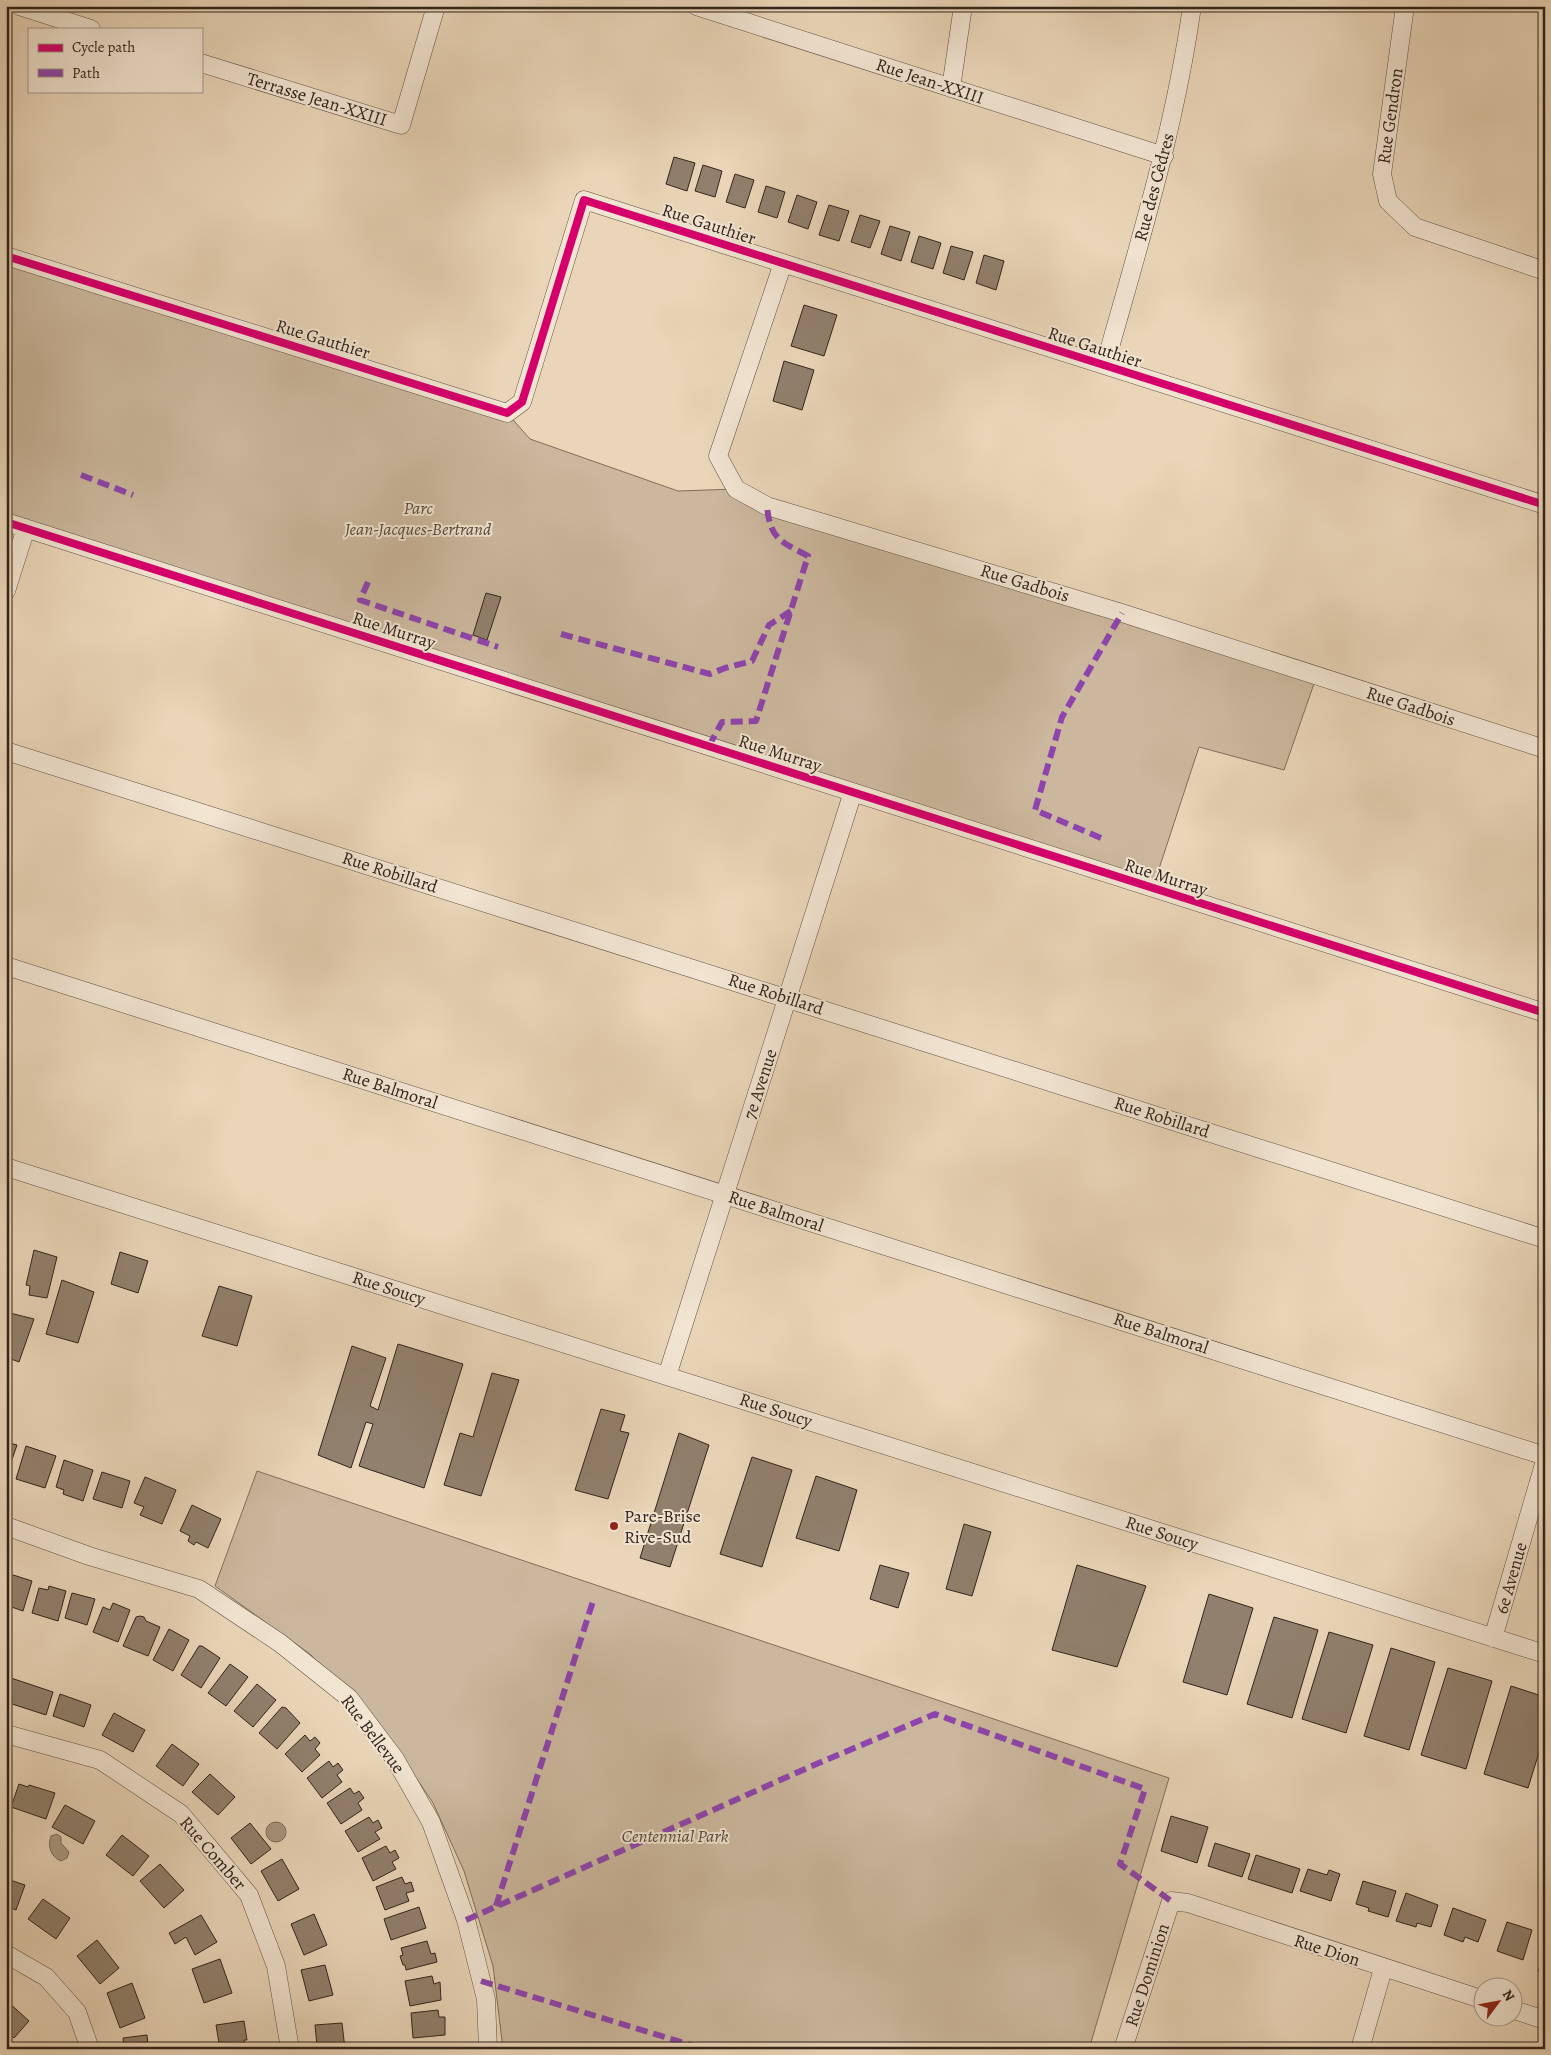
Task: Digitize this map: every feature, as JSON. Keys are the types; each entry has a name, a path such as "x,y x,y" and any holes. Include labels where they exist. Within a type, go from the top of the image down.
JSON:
{"street":[{"path":"19,6 88,28"},
{"name":"Terrasse Jean-XXIII","path":"202,63 401,125 436,6"},
{"name":"Rue Jean-XXIII","path":"696,6 1164,156"},
{"path":"951,88 963,6"},
{"name":"Rue des Cèdres","path":"1105,366 1164,156 1185,60 1192,6"},
{"name":"Rue Gendron","path":"1405,6 1382,174 1388,201 1415,227 1545,270"},
{"name":"Rue Gauthier","path":"6,256 507,413 522,402 584,200 1545,506"},
{"name":"Rue Gadbois","path":"783,263 718,456 736,488 767,506 1122,613 1545,749"},
{"name":"Rue Murray","path":"6,522 1545,1013"},
{"path":"6,591 26,528"},
{"name":"Rue Robillard","path":"6,750 1545,1239"},
{"name":"7e Avenue","path":"666,1376 853,792"},
{"name":"Rue Balmoral","path":"6,966 1545,1456"},
{"name":"Rue Soucy","path":"6,1167 1545,1654"},
{"name":"6e Avenue","path":"1493,1638 1545,1461"},
{"name":"Rue Bellevue","path":"6,1526 88,1556 199,1590 280,1643 349,1698 395,1759 431,1822 466,1920 486,1999 488,2049"},
{"name":"Rue Comber","path":"6,1734 100,1760 181,1814 249,1895 276,1966 290,2049"},
{"name":"Rue Dion","path":"1171,1901 1188,1903 1383,1969 1474,1997"},
{"name":"Rue Dominion","path":"1123,2049 1171,1901"},
{"path":"6,1954 46,1977 77,2012 90,2049"},
{"path":"1360,2049 1383,1969"},
{"path":"1524,2013 1545,2020"}],"green space":[{"name":"Parc Jean-Jacques-Bertrand","path":"6,256 507,413 530,439 678,491 736,489 1317,675 1284,770 1199,747 1154,884 6,522"},
{"name":"Centennial Park","path":"257,1471 1169,1778 1089,2049 503,2049 493,1966 464,1871 433,1803 388,1736 310,1654 215,1586"}],"shaded area":[{"path":"276,1822 283,1825 286,1832 283,1839 276,1842 269,1839 266,1832 269,1825"},
{"path":"57,1834 61,1837 61,1843 69,1852 67,1858 61,1861 52,1854 50,1847 51,1836"}],"building":[{"path":"674,157 695,163 687,191 666,184"},
{"path":"703,165 722,171 715,197 695,191"},
{"path":"735,174 754,180 745,208 726,202"},
{"path":"766,186 785,192 777,218 758,212"},
{"path":"797,195 817,202 808,229 788,222"},
{"path":"829,205 849,211 839,241 819,235"},
{"path":"860,215 880,221 870,248 851,242"},
{"path":"890,226 910,232 901,261 881,254"},
{"path":"919,236 941,243 933,269 911,262"},
{"path":"951,246 973,252 964,280 943,273"},
{"path":"984,255 1004,261 996,290 976,283"},
{"path":"804,305 837,315 824,356 791,346"},
{"path":"784,361 814,370 802,410 773,401"},
{"path":"486,593 501,597 487,640 473,635"},
{"path":"34,1250 57,1257 47,1298 29,1295 30,1286 26,1285"},
{"path":"120,1252 148,1261 138,1293 111,1284"},
{"path":"62,1280 94,1292 78,1343 46,1334"},
{"path":"219,1286 252,1296 237,1346 202,1336"},
{"path":"6,1312 34,1319 19,1362 11,1359 7,1373"},
{"path":"398,1344 463,1364 424,1488 359,1466 373,1424 366,1422 351,1468 318,1455 352,1346 386,1358 370,1406 378,1410"},
{"path":"492,1373 519,1380 481,1496 444,1485 460,1433 473,1437"},
{"path":"601,1409 625,1415 620,1431 629,1433 608,1499 575,1490"},
{"path":"679,1433 709,1445 670,1567 640,1558"},
{"path":"6,1442 17,1445 6,1477"},
{"path":"26,1446 56,1456 45,1488 16,1479"},
{"path":"752,1457 792,1470 762,1567 720,1554"},
{"path":"64,1460 93,1470 83,1501 63,1494 64,1490 56,1487"},
{"path":"102,1472 130,1481 122,1508 93,1499"},
{"path":"816,1476 857,1490 839,1551 796,1538"},
{"path":"145,1477 176,1490 162,1524 140,1515 144,1507 134,1503"},
{"path":"192,1505 221,1519 208,1548 196,1542 194,1545 188,1541 190,1536 180,1531"},
{"path":"964,1524 991,1532 972,1596 946,1589"},
{"path":"880,1565 909,1573 898,1608 870,1599"},
{"path":"1077,1565 1146,1586 1117,1667 1052,1650"},
{"path":"10,1574 32,1581 23,1611 6,1605 6,1587"},
{"path":"49,1586 66,1591 58,1621 32,1613 39,1588 48,1590"},
{"path":"72,1593 95,1599 87,1625 65,1618"},
{"path":"1209,1594 1253,1608 1227,1695 1183,1682"},
{"path":"113,1603 130,1610 118,1642 93,1632 103,1607 110,1610"},
{"path":"140,1616 160,1627 148,1656 123,1646 136,1617"},
{"path":"1274,1617 1318,1630 1292,1718 1247,1704"},
{"path":"169,1629 189,1640 173,1671 153,1660"},
{"path":"1329,1632 1373,1645 1346,1733 1302,1719"},
{"path":"199,1646 220,1658 201,1688 181,1675"},
{"path":"1391,1648 1435,1662 1409,1750 1364,1736"},
{"path":"230,1664 248,1677 226,1706 208,1693"},
{"path":"1448,1668 1492,1681 1466,1769 1421,1755"},
{"path":"11,1678 53,1692 46,1715 6,1702 6,1692"},
{"path":"257,1684 276,1700 253,1727 234,1711"},
{"path":"1511,1686 1545,1697 1545,1733 1528,1788 1484,1774"},
{"path":"60,1694 91,1705 84,1727 53,1716"},
{"path":"282,1707 286,1708 300,1723 277,1749 259,1733"},
{"path":"114,1713 145,1730 133,1752 102,1735"},
{"path":"305,1735 310,1741 315,1737 320,1743 315,1749 320,1755 302,1772 285,1754"},
{"path":"172,1744 199,1764 183,1786 156,1766"},
{"path":"329,1761 333,1767 338,1763 343,1770 337,1775 342,1782 322,1798 307,1778"},
{"path":"210,1774 235,1797 218,1815 192,1792"},
{"path":"19,1784 55,1793 46,1819 11,1807"},
{"path":"350,1788 354,1794 359,1791 364,1798 358,1803 362,1810 341,1824 327,1803"},
{"path":"65,1805 95,1821 83,1844 52,1827"},
{"path":"1171,1816 1208,1827 1197,1863 1161,1851"},
{"path":"369,1817 373,1823 378,1820 382,1828 375,1832 380,1839 358,1852 345,1831"},
{"path":"250,1823 271,1849 251,1864 231,1838"},
{"path":"122,1835 149,1856 133,1876 106,1855"},
{"path":"1215,1843 1250,1854 1242,1877 1208,1866"},
{"path":"386,1846 390,1853 395,1850 399,1858 392,1862 396,1869 373,1881 362,1858"},
{"path":"1256,1855 1300,1869 1292,1893 1248,1879"},
{"path":"282,1859 299,1889 278,1901 261,1871"},
{"path":"160,1864 184,1890 164,1908 140,1881"},
{"path":"1308,1869 1327,1875 1329,1870 1340,1874 1331,1901 1300,1891"},
{"path":"402,1877 405,1884 411,1882 414,1891 406,1893 409,1901 385,1910 376,1887"},
{"path":"7,1879 25,1885 16,1910 6,1906"},
{"path":"1363,1881 1396,1891 1388,1917 1368,1911 1369,1908 1356,1904"},
{"path":"1406,1893 1438,1905 1431,1927 1417,1923 1416,1927 1396,1921"},
{"path":"43,1899 70,1918 56,1939 28,1919"},
{"path":"419,1907 426,1928 391,1940 384,1919"},
{"path":"1453,1908 1486,1920 1478,1942 1465,1937 1463,1942 1444,1935"},
{"path":"314,1914 327,1945 304,1955 291,1924"},
{"path":"201,1915 217,1942 195,1955 186,1937 175,1944 169,1933"},
{"path":"1507,1922 1532,1930 1523,1960 1497,1951"},
{"path":"97,1940 119,1968 100,1984 77,1956"},
{"path":"427,1941 431,1954 435,1953 437,1962 406,1970 400,1956 403,1955 401,1948"},
{"path":"1545,1951 1545,1973 1538,1971"},
{"path":"220,1959 232,1993 204,2003 192,1969"},
{"path":"325,1965 333,1995 309,2001 301,1970"},
{"path":"432,1976 434,1984 440,1982 441,2000 410,2006 405,1981"},
{"path":"132,1983 145,2018 120,2028 107,1993"},
{"path":"6,2000 29,2021 14,2038 6,2030"},
{"path":"438,2010 439,2017 445,2017 445,2035 413,2038 411,2013"},
{"path":"244,2021 247,2040 244,2040 245,2049 220,2049 216,2025"},
{"path":"342,2023 345,2049 321,2049 320,2045 317,2046 315,2025"},
{"path":"147,2035 148,2045 158,2045 158,2049 124,2049 123,2038"},
{"path":"417,2044 444,2044 444,2049 417,2049"},
{"path":"36,2046 36,2049 15,2049"}],"marked path":[{"path":"81,475 133,495"},
{"path":"709,746 722,722 756,721 808,556 778,538 771,526 767,506"},
{"path":"368,582 360,600 498,647"},
{"path":"561,634 710,674 752,661 769,625 791,611"},
{"path":"1101,838 1035,810 1062,717 1122,613"},
{"path":"496,1906 594,1598"},
{"path":"466,1920 814,1765 935,1714 1145,1789 1120,1864 1171,1901"},
{"path":"481,1981 704,2049"}],"cycle path":[{"path":"6,256 507,413 522,402 584,200 1545,505"},
{"path":"6,522 1545,1013"}],"place":[{"name":"Pare-Brise Rive-Sud","path":"614,1526"}]}
